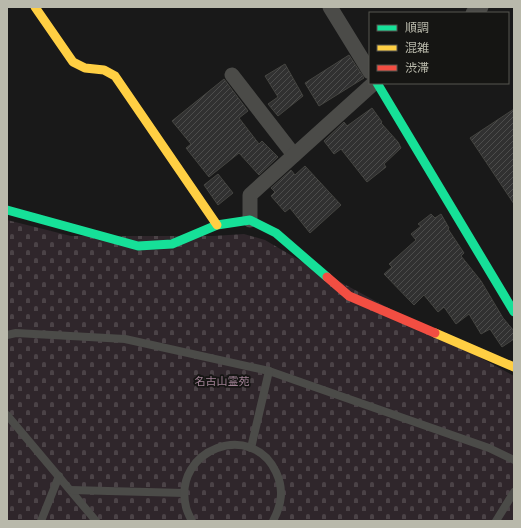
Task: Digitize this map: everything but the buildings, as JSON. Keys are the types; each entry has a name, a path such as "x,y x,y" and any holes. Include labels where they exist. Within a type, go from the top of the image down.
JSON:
{"street":[{"path":"35,7 73,62 85,68 104,70 115,76 217,225"},
{"path":"330,7 369,70"},
{"path":"232,76 294,155"},
{"path":"250,220 250,195 375,84"},
{"path":"377,84 514,312"},
{"path":"7,210 138,246 172,244 217,225 250,220 276,233 348,296 514,366"}],"lane":[{"path":"7,335 16,333 125,339 269,371 489,448 514,460"},
{"path":"251,448 269,371"},
{"path":"7,415 96,521"},
{"path":"192,521 186,508 184,493 186,478 194,464 206,453 220,446 236,445 251,448 264,455 274,467 280,480 282,495 279,510 273,521"},
{"path":"41,521 59,476"},
{"path":"71,490 184,493"},
{"path":"496,521 514,492"}],"green space":[{"name":"名古山霊苑","path":"7,220 71,236 213,236 244,234 265,240 514,376 514,521 7,521"}],"traffic: fast":[{"path":"378,84 514,312"},
{"path":"7,210 138,246 172,244 217,225 250,220 276,233 327,277"}],"traffic: slow":[{"path":"35,7 73,62 85,68 104,70 115,76 217,225"},
{"path":"435,333 514,367"}],"traffic: jam":[{"path":"327,277 349,296 435,333"}]}
